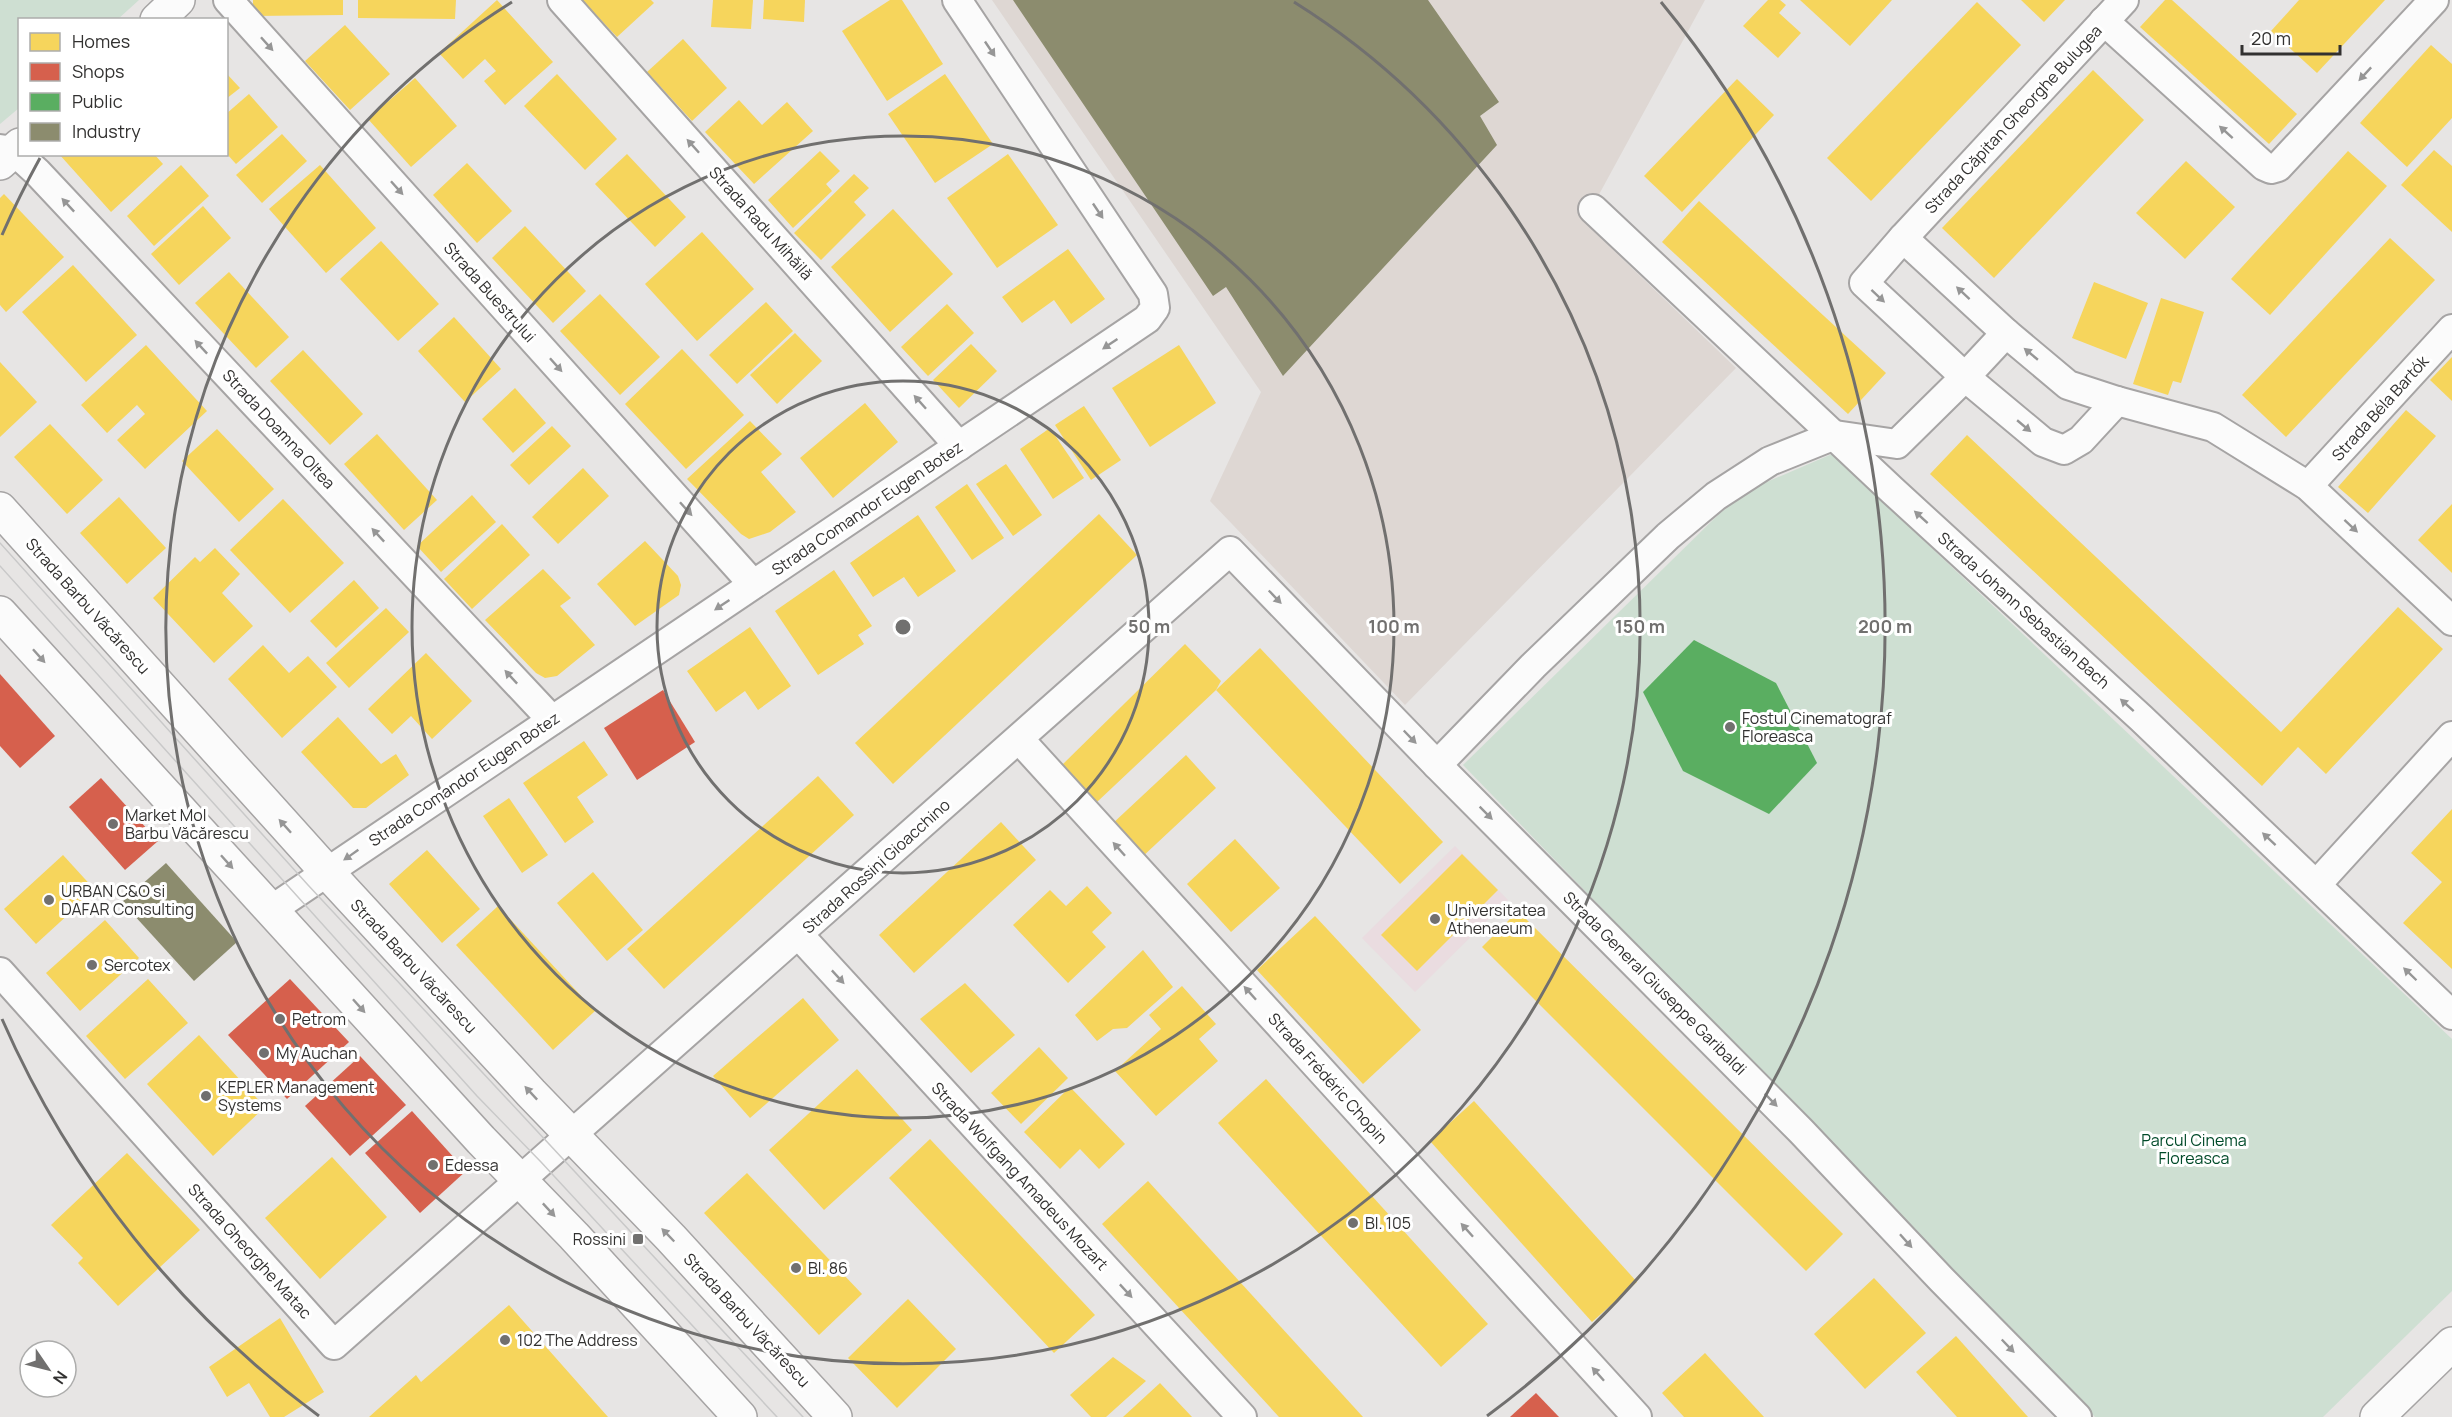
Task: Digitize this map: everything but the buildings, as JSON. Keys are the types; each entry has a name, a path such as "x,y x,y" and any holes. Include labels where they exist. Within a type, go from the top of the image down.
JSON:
{"main road":[{"path":"159,18 178,0"},
{"name":"Strada Barbu Văcărescu","path":"0,509 327,872 572,1136 672,1238 835,1417"},
{"path":"0,613 481,1140 521,1179 740,1417"},
{"path":"2377,1417 2452,1344"}],"street":[{"name":"Strada Buestrului","path":"228,0 753,584"},
{"name":"Strada Radu Mihăilă","path":"562,0 958,446"},
{"name":"Strada Comandor Eugen Botez","path":"271,910 1147,319 1155,308 1153,294 957,0"},
{"name":"Strada Căpitan Gheorghe Bulugea","path":"2117,401 2081,440 2064,450 2043,442 1965,377 1864,283 2124,0"},
{"path":"2104,21 2264,166 2271,169 2278,167 2434,0"},
{"name":"Strada Doamna Oltea","path":"8,152 37,172 552,720"},
{"name":"Strada Johann Sebastian Bach","path":"1593,208 1893,491 2132,710 2452,1015"},
{"path":"1903,238 2006,333 2068,385 2213,427 2308,486 2452,621"},
{"name":"Strada Béla Bartók","path":"2308,486 2452,329"},
{"path":"1437,765 1533,666 1676,529 1716,496 1770,461 1835,435 1897,444 2006,333"},
{"name":"Strada General Giuseppe Garibaldi","path":"1230,551 1437,765 1705,1033 1942,1280 2078,1417"},
{"name":"Strada Rossini Gioacchino","path":"521,1179 1230,551"},
{"path":"2317,884 2452,736"},
{"name":"Strada Frédéric Chopin","path":"1019,739 1638,1417"},
{"name":"Strada Wolfgang Amadeus Mozart","path":"798,934 1242,1417"},
{"name":"Strada Gheorghe Matac","path":"0,972 334,1345 521,1179"}],"shaded area":[{"path":"992,0 1705,0 1584,222 1736,368 1405,705 1210,501 1261,392"},
{"name":"Universitatea Athenaeum","path":"1455,846 1508,900 1415,992 1362,938"}],"green space":[{"path":"0,0 139,0 119,18 18,18 18,109 0,124"},
{"name":"Parcul Cinema Floreasca","path":"1832,454 2452,1039 2452,1291 2323,1417 2095,1417 1463,765 1720,513 1755,487"}],"tram line":[{"path":"0,543 308,885 803,1417"},
{"path":"0,566 477,1096 777,1417"}],"place":[{"name":"Fostul Cinematograf Floreasca","path":"1730,727"},
{"name":"Market Mol Barbu Văcărescu","path":"113,824"},
{"name":"URBAN C&O si DAFAR Consulting","path":"49,900"},
{"name":"Universitatea Athenaeum","path":"1435,919"},
{"name":"Sercotex","path":"92,965"},
{"name":"Petrom","path":"280,1019"},
{"name":"My Auchan","path":"264,1053"},
{"name":"KEPLER Management Systems","path":"206,1096"},
{"name":"Edessa","path":"433,1165"},
{"name":"Bl. 105","path":"1353,1223"},
{"name":"Rossini","path":"638,1239"},
{"name":"Bl. 86","path":"796,1268"},
{"name":"102 The Address","path":"505,1340"}]}
